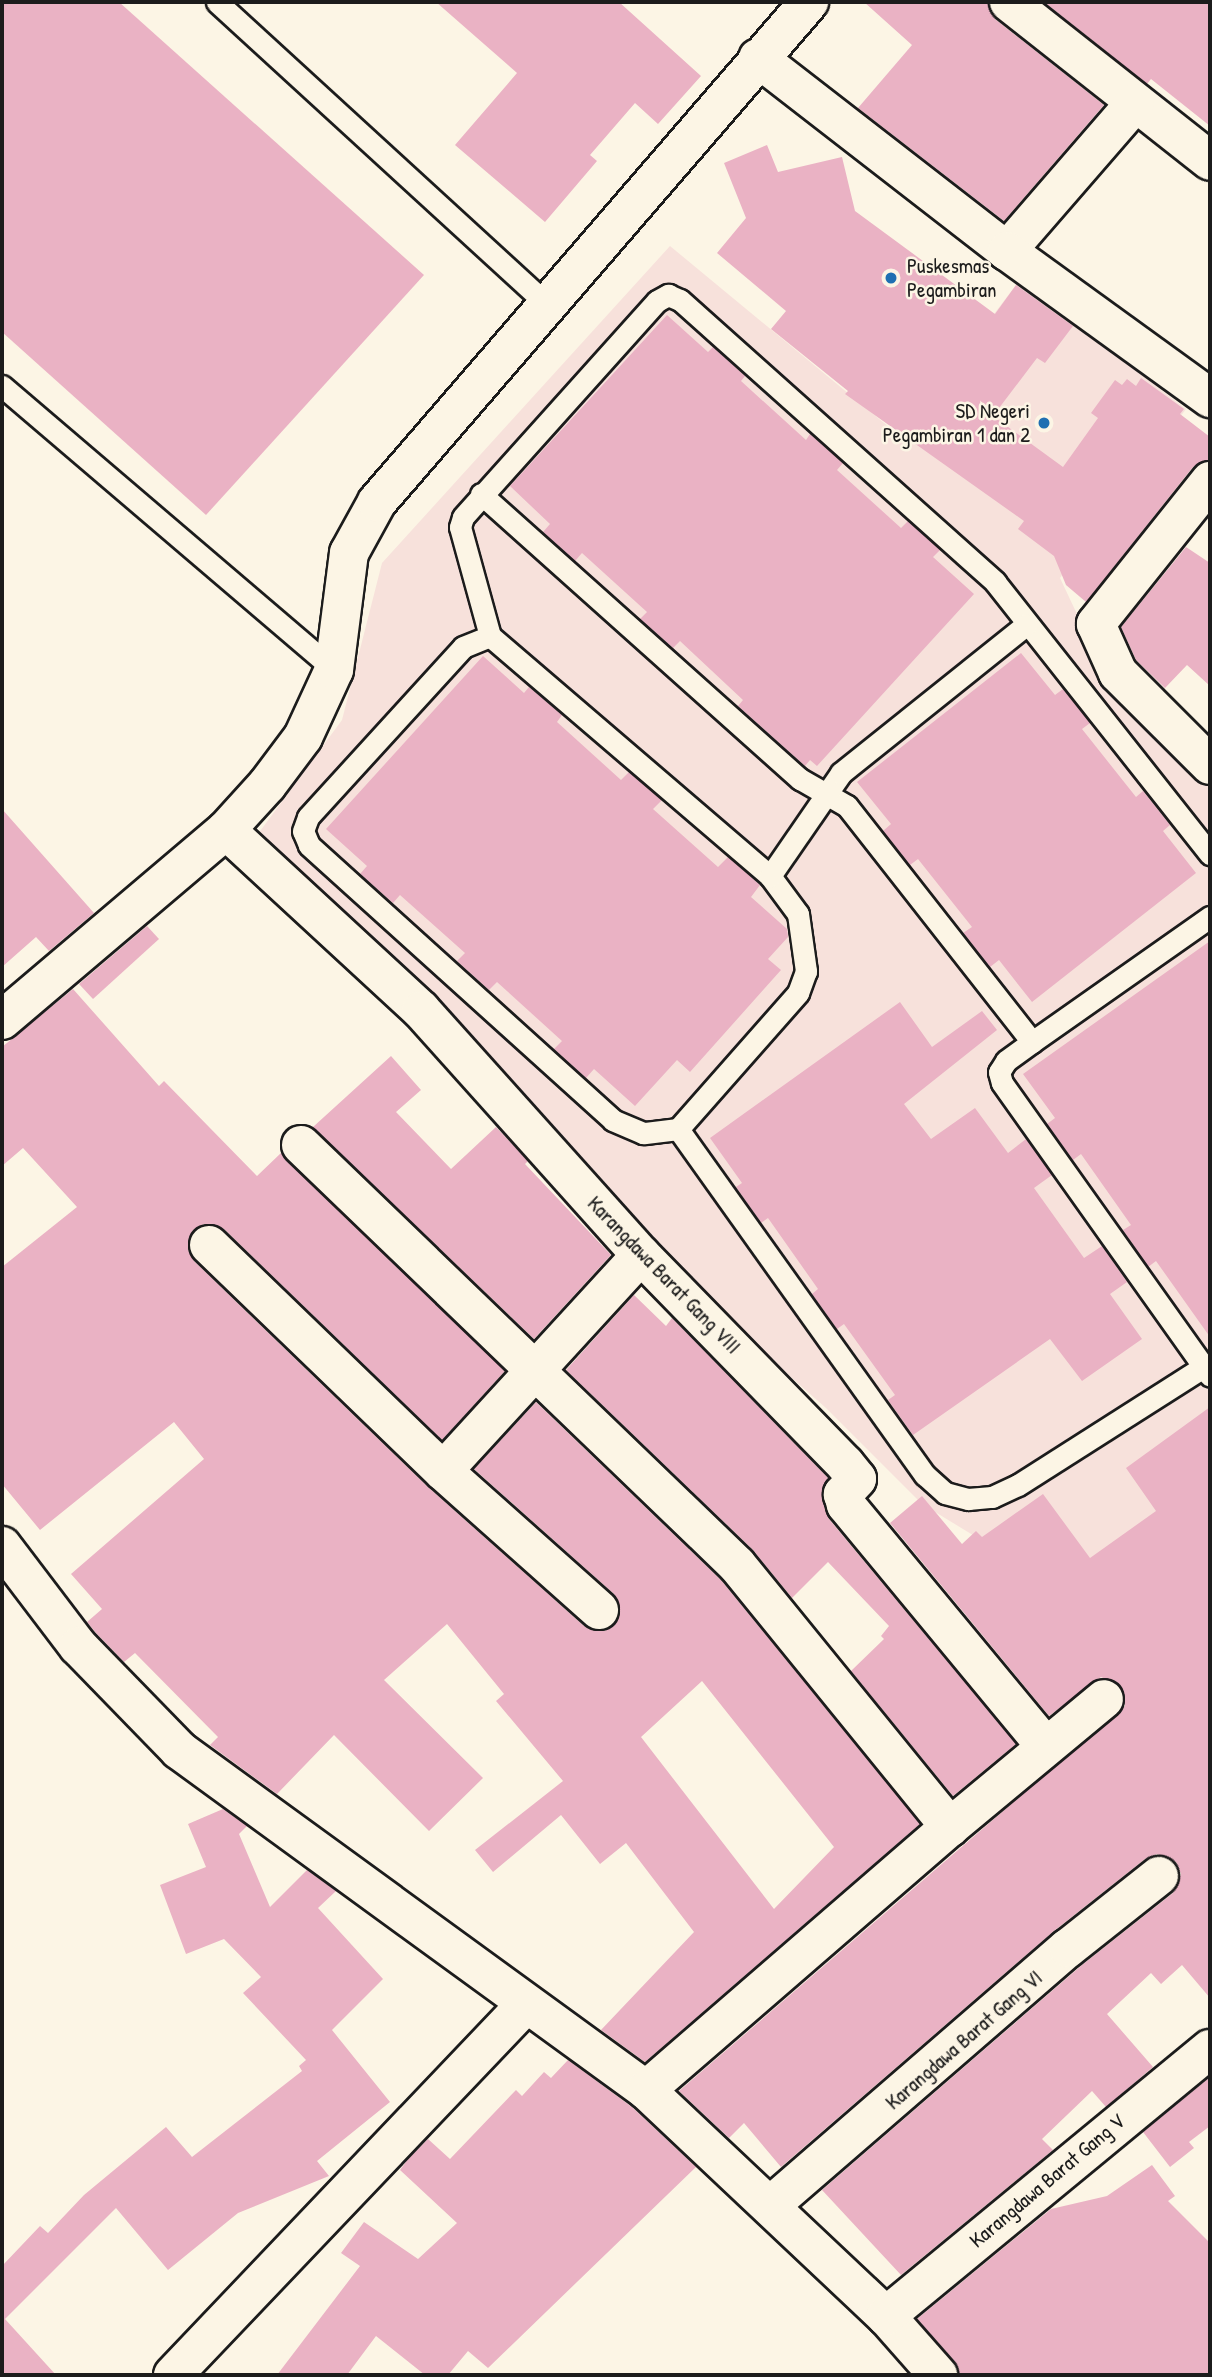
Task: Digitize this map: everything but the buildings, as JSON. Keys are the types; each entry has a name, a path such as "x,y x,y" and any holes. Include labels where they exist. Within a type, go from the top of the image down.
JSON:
{"street":[{"path":"2,1020 226,830 303,737 334,670 349,552 377,502 546,303 809,2"},
{"path":"1009,2 1210,161"},
{"path":"758,58 1007,251 1210,398"},
{"path":"1007,251 1135,103"},
{"path":"1210,481 1096,624 1118,673 1210,765"},
{"name":"Karangdawa Barat Gang VIII","path":"226,830 421,1010 641,1255 856,1478 843,1494 846,1505 1044,1744"},
{"path":"301,1144 737,1565 950,1826"},
{"path":"209,1245 443,1471 599,1610"},
{"path":"443,1471 641,1255"},
{"path":"2,1546 78,1646 179,1751 646,2090 886,2316 938,2375"},
{"path":"646,2090 1044,1744 1104,1699"},
{"name":"Karangdawa Barat Gang VI","path":"771,2205 1068,1948 1159,1877"},
{"path":"173,2375 526,2004"},
{"name":"Karangdawa Barat Gang V","path":"886,2316 1210,2049"}],"lane":[{"path":"217,2 546,303"},
{"path":"490,636 463,647 309,817 303,831 309,845 613,1120 643,1133 678,1129 798,993 806,971 798,914 770,876 490,636 460,527 481,494 657,301 668,295 680,300 995,582 1026,625 1210,854"},
{"path":"2,386 334,670"},
{"path":"481,494 800,779 847,806 1032,1042"},
{"path":"770,876 841,773 1026,625"},
{"path":"678,1129 925,1475 945,1493 968,1499 992,1497 1018,1485 1207,1371 1002,1083 999,1072 1006,1061 1210,917"}],"shaded area":[{"path":"670,246 901,437 1019,281 1186,409 1060,578 1109,682 1210,785 1210,1627 1202,1616 981,1540 922,1504 826,1408 617,1224 258,834 342,720 382,563"}],"place":[{"name":"Puskesmas Pegambiran","path":"891,278"},
{"name":"SD Negeri Pegambiran 1 dan 2","path":"1044,423"}]}
